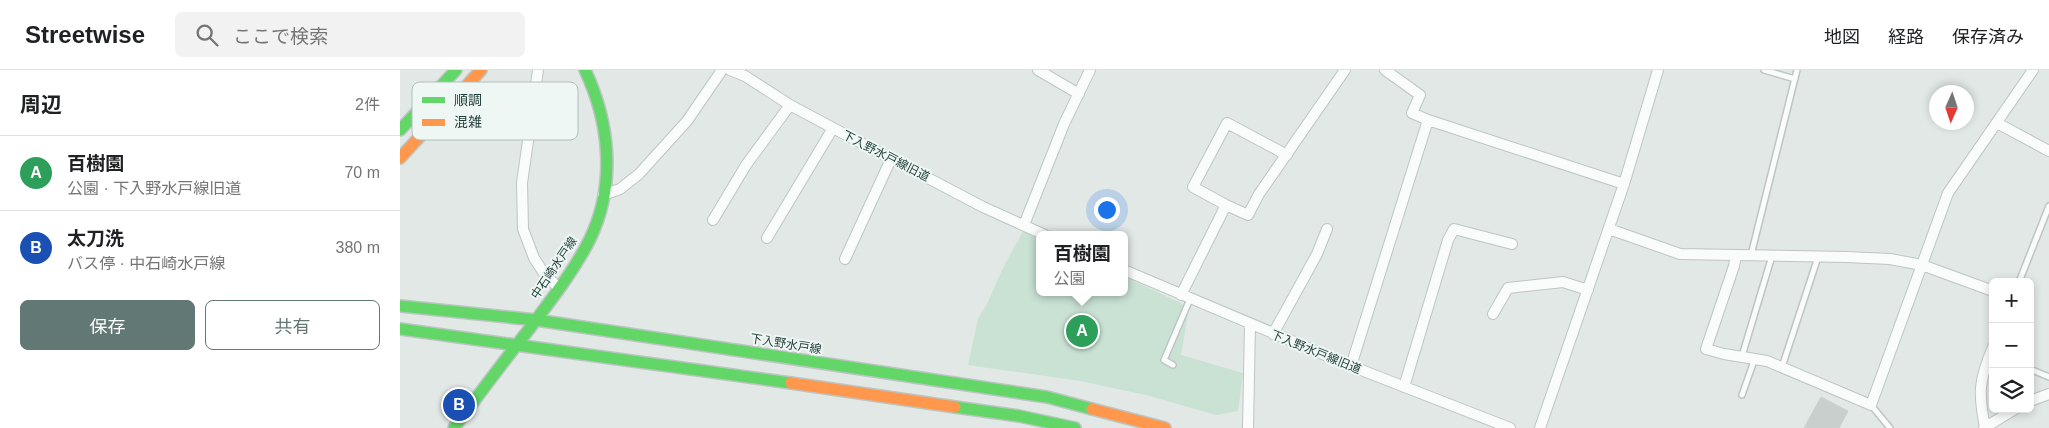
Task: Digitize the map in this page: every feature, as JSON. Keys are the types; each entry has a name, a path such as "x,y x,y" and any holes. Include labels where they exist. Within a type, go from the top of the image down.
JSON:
{"main road":[{"path":"445,82 456,70"},
{"path":"470,82 481,70"},
{"name":"中石崎水戸線","path":"459,426 559,288 591,238 607,174 606,136 594,88 585,70"},
{"path":"400,130 412,117"},
{"path":"400,158 417,140"},
{"name":"下入野水戸線","path":"400,306 536,320 1047,397 1165,428"},
{"path":"400,329 1009,414 1076,428"}],"street":[{"path":"603,195 620,189 639,174 687,121 722,70"},
{"name":"下入野水戸線旧道","path":"730,70 745,76 790,105 891,159 1036,231"},
{"path":"1038,70 1079,94"},
{"path":"1024,226 1064,124 1090,70"},
{"path":"1287,155 1227,123 1193,187 1248,215 1259,194 1287,155 1345,70"},
{"path":"1386,70 1420,95 1412,113 1428,120 1624,184"},
{"path":"1540,428 1610,229 1658,70"},
{"path":"1736,255 1706,349 1724,354 1755,358 1782,367 1871,405 1948,193 2033,70"},
{"path":"713,220 746,165 790,105"},
{"path":"1351,366 1428,120"},
{"path":"1997,123 2049,151"},
{"path":"767,238 833,128"},
{"path":"528,140 522,183 523,230 534,258 545,274 559,288"},
{"path":"845,259 891,159"},
{"path":"1186,297 1226,205"},
{"path":"1273,334 1317,254 1327,229"},
{"path":"1404,386 1448,240 1454,229 1512,244"},
{"path":"1610,229 1680,254 1868,257 1922,265 1989,290"},
{"name":"下入野水戸線旧道","path":"1128,272 1351,366 1510,428"},
{"path":"1493,314 1508,288 1563,282 1588,290"},
{"path":"1248,428 1250,324"},
{"path":"1989,360 1981,383 1980,400 1984,428 2008,413"},
{"path":"2034,400 2049,394"}],"lane":[{"path":"1764,70 1795,79"},
{"path":"1751,255 1797,70"},
{"path":"2021,278 2049,206"},
{"path":"1742,356 1772,255"},
{"path":"1782,367 1818,256"},
{"path":"1172,365 1164,360 1186,297"},
{"path":"1742,395 1755,358"},
{"path":"2034,370 2049,376"},
{"path":"1871,405 1890,428"}],"green space":[{"path":"1023,231 1036,237 1036,296 1128,296 1128,278 1189,307 1181,355 1243,373 1238,411 1216,415 1146,395 1080,381 968,365 978,319"}],"building":[{"path":"1821,397 1848,411 1839,428 1804,428"}],"traffic: fast":[{"path":"445,82 456,70"},
{"path":"454,428 562,285 584,251 598,218 604,197 607,154 600,111 585,70"},
{"path":"400,130 412,117"},
{"path":"400,306 536,320 1047,397 1092,409"},
{"path":"400,329 791,383"},
{"path":"955,407 1019,416 1075,428"}],"traffic: slow":[{"path":"470,82 481,70"},
{"path":"400,158 417,140"},
{"path":"791,383 955,407"},
{"path":"1092,409 1165,428"}],"place":[{"name":"百樹園","path":"1082,331"},
{"name":"太刀洗","path":"459,405"}]}
